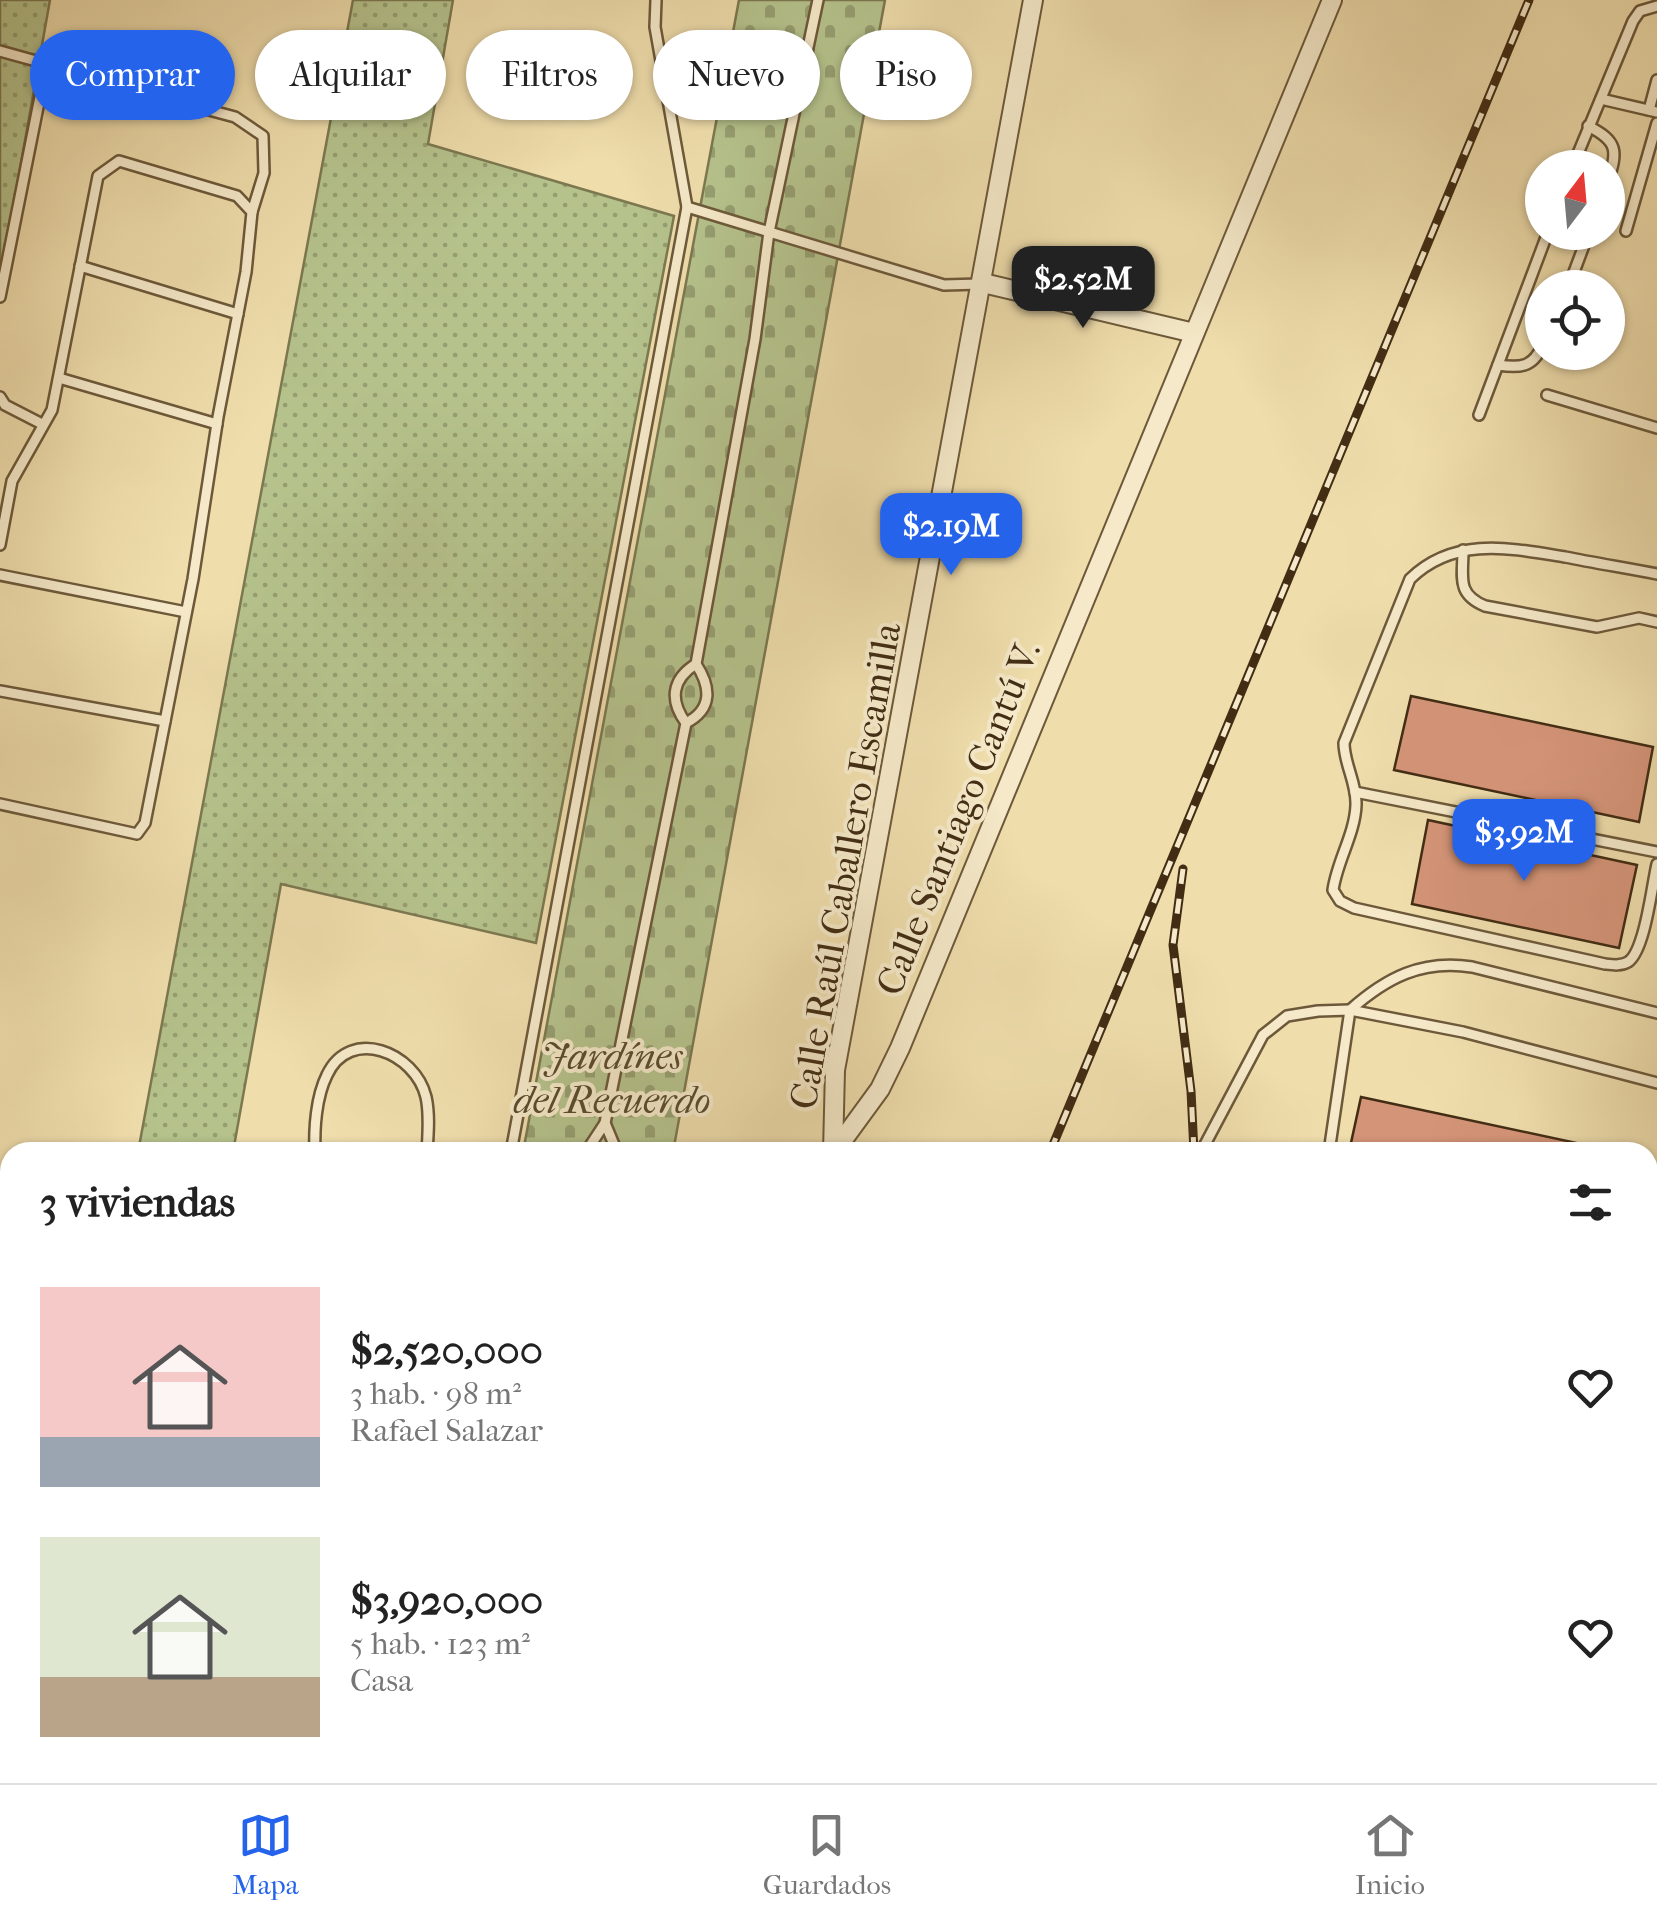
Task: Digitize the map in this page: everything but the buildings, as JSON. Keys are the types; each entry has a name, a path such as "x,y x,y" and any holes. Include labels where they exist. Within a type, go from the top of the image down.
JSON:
{"street":[{"name":"Calle Raúl Caballero Escamilla","path":"833,1142 835,1070 1033,0"},
{"name":"Calle Santiago Cantú V.","path":"840,1142 880,1089 900,1048 1332,0"},
{"path":"982,284 1194,332"}],"lane":[{"path":"513,1142 687,207 654,27 656,0"},
{"path":"686,723 697,718 708,698 708,684 696,664 756,339 769,232 818,0"},
{"path":"1579,150 1633,21 1640,12 1657,6"},
{"path":"0,51 30,60"},
{"path":"1601,99 1653,111 1657,80"},
{"path":"0,804 138,834 145,822 186,612 252,212 264,173 262,136 235,116"},
{"path":"0,297 35,120"},
{"path":"1626,231 1657,122"},
{"path":"1588,126 1608,136 1613,150"},
{"path":"0,545 12,481 52,410 98,176 119,161 237,196 252,212"},
{"path":"687,207 944,285 982,284"},
{"path":"1478,415 1541,250"},
{"path":"80,266 238,314"},
{"path":"1498,365 1525,366"},
{"path":"58,378 217,424"},
{"path":"1547,394 1657,428"},
{"path":"0,397 5,405 42,424"},
{"path":"1657,574 1505,547 1463,550 1424,565 1410,579 1344,742 1344,758 1355,792 1353,822 1333,890 1340,901 1354,908 1400,920 1624,965 1633,958 1640,940 1657,864"},
{"path":"1463,550 1463,590 1470,600 1485,606 1597,628 1640,618 1657,622"},
{"path":"0,575 186,612"},
{"path":"593,1142 605,1123 686,723 674,694 684,671 696,664"},
{"path":"0,691 165,721"},
{"path":"1355,792 1657,852"},
{"path":"1330,1142 1350,1010 1377,986 1402,974 1446,963 1657,1012"},
{"path":"1206,1142 1263,1035 1287,1016 1350,1010 1463,1032 1657,1084"},
{"path":"316,1142 327,1074 343,1055 360,1049 389,1051 413,1069 426,1096 427,1142"},
{"path":"605,1123 614,1142"}],"green space":[{"path":"0,0 50,0 45,30 30,30 30,112 0,281"},
{"path":"353,0 453,0 446,40 446,30 347,30"},
{"name":"Jardínes del Recuerdo","path":"739,0 885,0 879,30 840,30 840,120 863,120 675,1142 525,1142 716,120 820,120 820,30 733,30"},
{"path":"331,120 432,120 428,144 674,216 536,943 281,884 235,1142 140,1142"}],"railway":[{"path":"1054,1142 1529,0"},
{"path":"1183,869 1173,945 1194,1142"}]}
